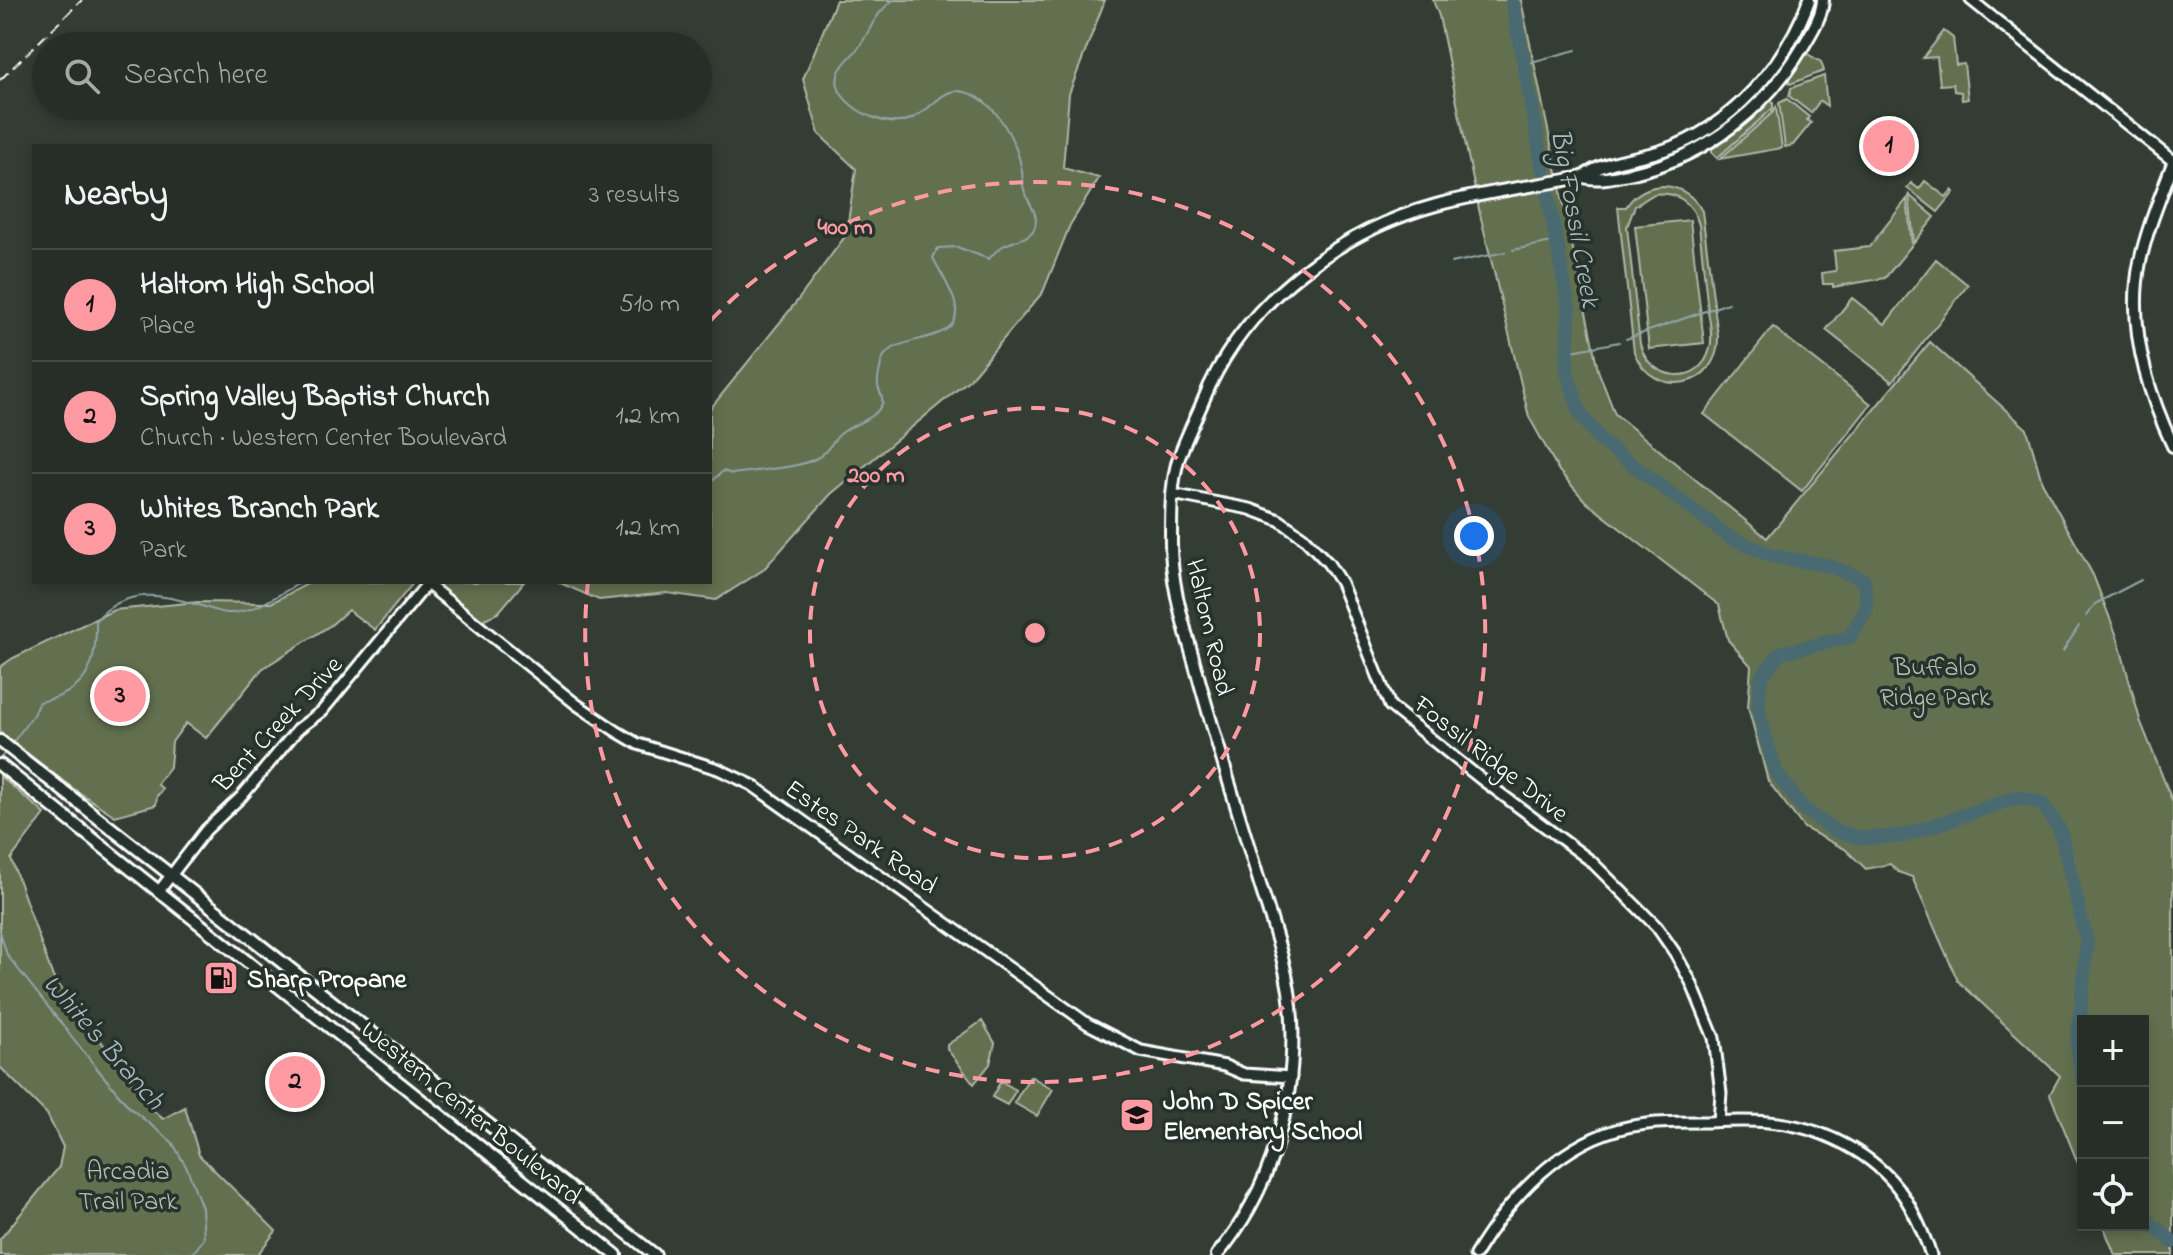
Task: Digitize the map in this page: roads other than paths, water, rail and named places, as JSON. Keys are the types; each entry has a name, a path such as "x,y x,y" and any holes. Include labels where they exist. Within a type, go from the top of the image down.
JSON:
{"main road":[{"name":"Haltom Road","path":"1583,177 1596,167 1640,158 1690,138 1730,111 1758,86 1784,51 1809,0"},
{"name":"Haltom Road","path":"1217,1255 1245,1212 1269,1165 1286,1109 1291,1077 1292,1022 1287,980 1209,717 1173,580 1170,540 1172,494 1178,462 1209,386 1244,332 1287,284 1354,238 1431,206 1583,177 1599,180 1646,170 1700,148 1752,111 1791,66 1817,20 1823,0"},
{"path":"1793,33 1806,41"},
{"path":"1690,138 1700,148"},
{"path":"2173,162 2140,261 2136,314 2140,350 2150,390 2173,446"},
{"name":"Western Center Boulevard","path":"0,741 655,1255"},
{"name":"Western Center Boulevard","path":"0,765 616,1255"},
{"path":"110,852 123,836"}],"street":[{"path":"1971,0 2173,162"},
{"name":"Fossil Ridge Drive","path":"1172,494 1223,502 1262,513 1279,520 1303,537 1328,563 1341,583 1390,706 1492,788 1591,861 1657,927 1691,982 1714,1038 1721,1093 1719,1121"},
{"name":"Estes Park Road","path":"427,584 597,719 638,744 718,769 752,785 1088,1024 1141,1051 1225,1066 1244,1074 1291,1077"},
{"name":"Bent Creek Drive","path":"159,891 206,830 242,796 294,734 322,711 427,584"},
{"path":"1475,1255 1516,1197 1532,1180 1551,1164 1595,1138 1650,1122 1719,1121 1791,1125 1853,1148 1902,1193 1931,1255"}],"waterway":[{"name":"White's Branch","path":"712,481 723,471 732,474 809,462 828,449 843,432 870,418 882,404 878,383 884,356 892,349 932,336 952,324 956,313 953,297 933,258 938,248 957,247 989,259 1001,247 1032,232 1036,224 1035,213 1023,187 1015,146 1001,120 982,100 971,94 949,92 916,117 892,122 862,112 842,95 837,80 839,72 859,48 878,15 893,0"},
{"name":"Big Fossil Creek","path":"1512,0 1569,309 1567,372 1580,413 1601,441 1729,537 1772,556 1830,566 1864,580 1867,608 1850,637 1780,653 1761,678 1758,710 1776,772 1804,809 1834,830 1860,838 1903,836 2018,797 2042,803 2060,830 2087,943 2080,1015"},
{"path":"1524,64 1576,50"},
{"path":"1513,250 1557,241"},
{"path":"1451,263 1505,252"},
{"path":"1626,339 1728,303"},
{"path":"1567,352 1619,342"},
{"path":"2086,616 2095,604 2141,580"},
{"name":"White's Branch","path":"11,745 39,702 56,698 79,684 91,663 96,620 119,602 156,596 228,613 257,607 298,584"},
{"path":"2063,651 2079,626"},
{"name":"White's Branch","path":"0,759 7,750"},
{"name":"White's Branch","path":"0,932 7,955 130,1108 172,1142 187,1168 202,1208 204,1239 192,1254 138,1255"},
{"name":"Big Fossil Creek","path":"2149,1222 2173,1242"}],"railway":[{"path":"49,32 82,0"},
{"path":"0,80 32,49"}],"place":[{"name":"Haltom High School","path":"1889,146"},
{"name":"Whites Branch Park","path":"120,696"},
{"name":"Sharp Propane","path":"221,978"},
{"name":"Spring Valley Baptist Church","path":"295,1082"},
{"name":"John D Spicer Elementary School","path":"1137,1115"}],"park label":[{"name":"Buffalo Ridge Park","path":"1935,681"},
{"name":"Arcadia Trail Park","path":"128,1185"}]}
